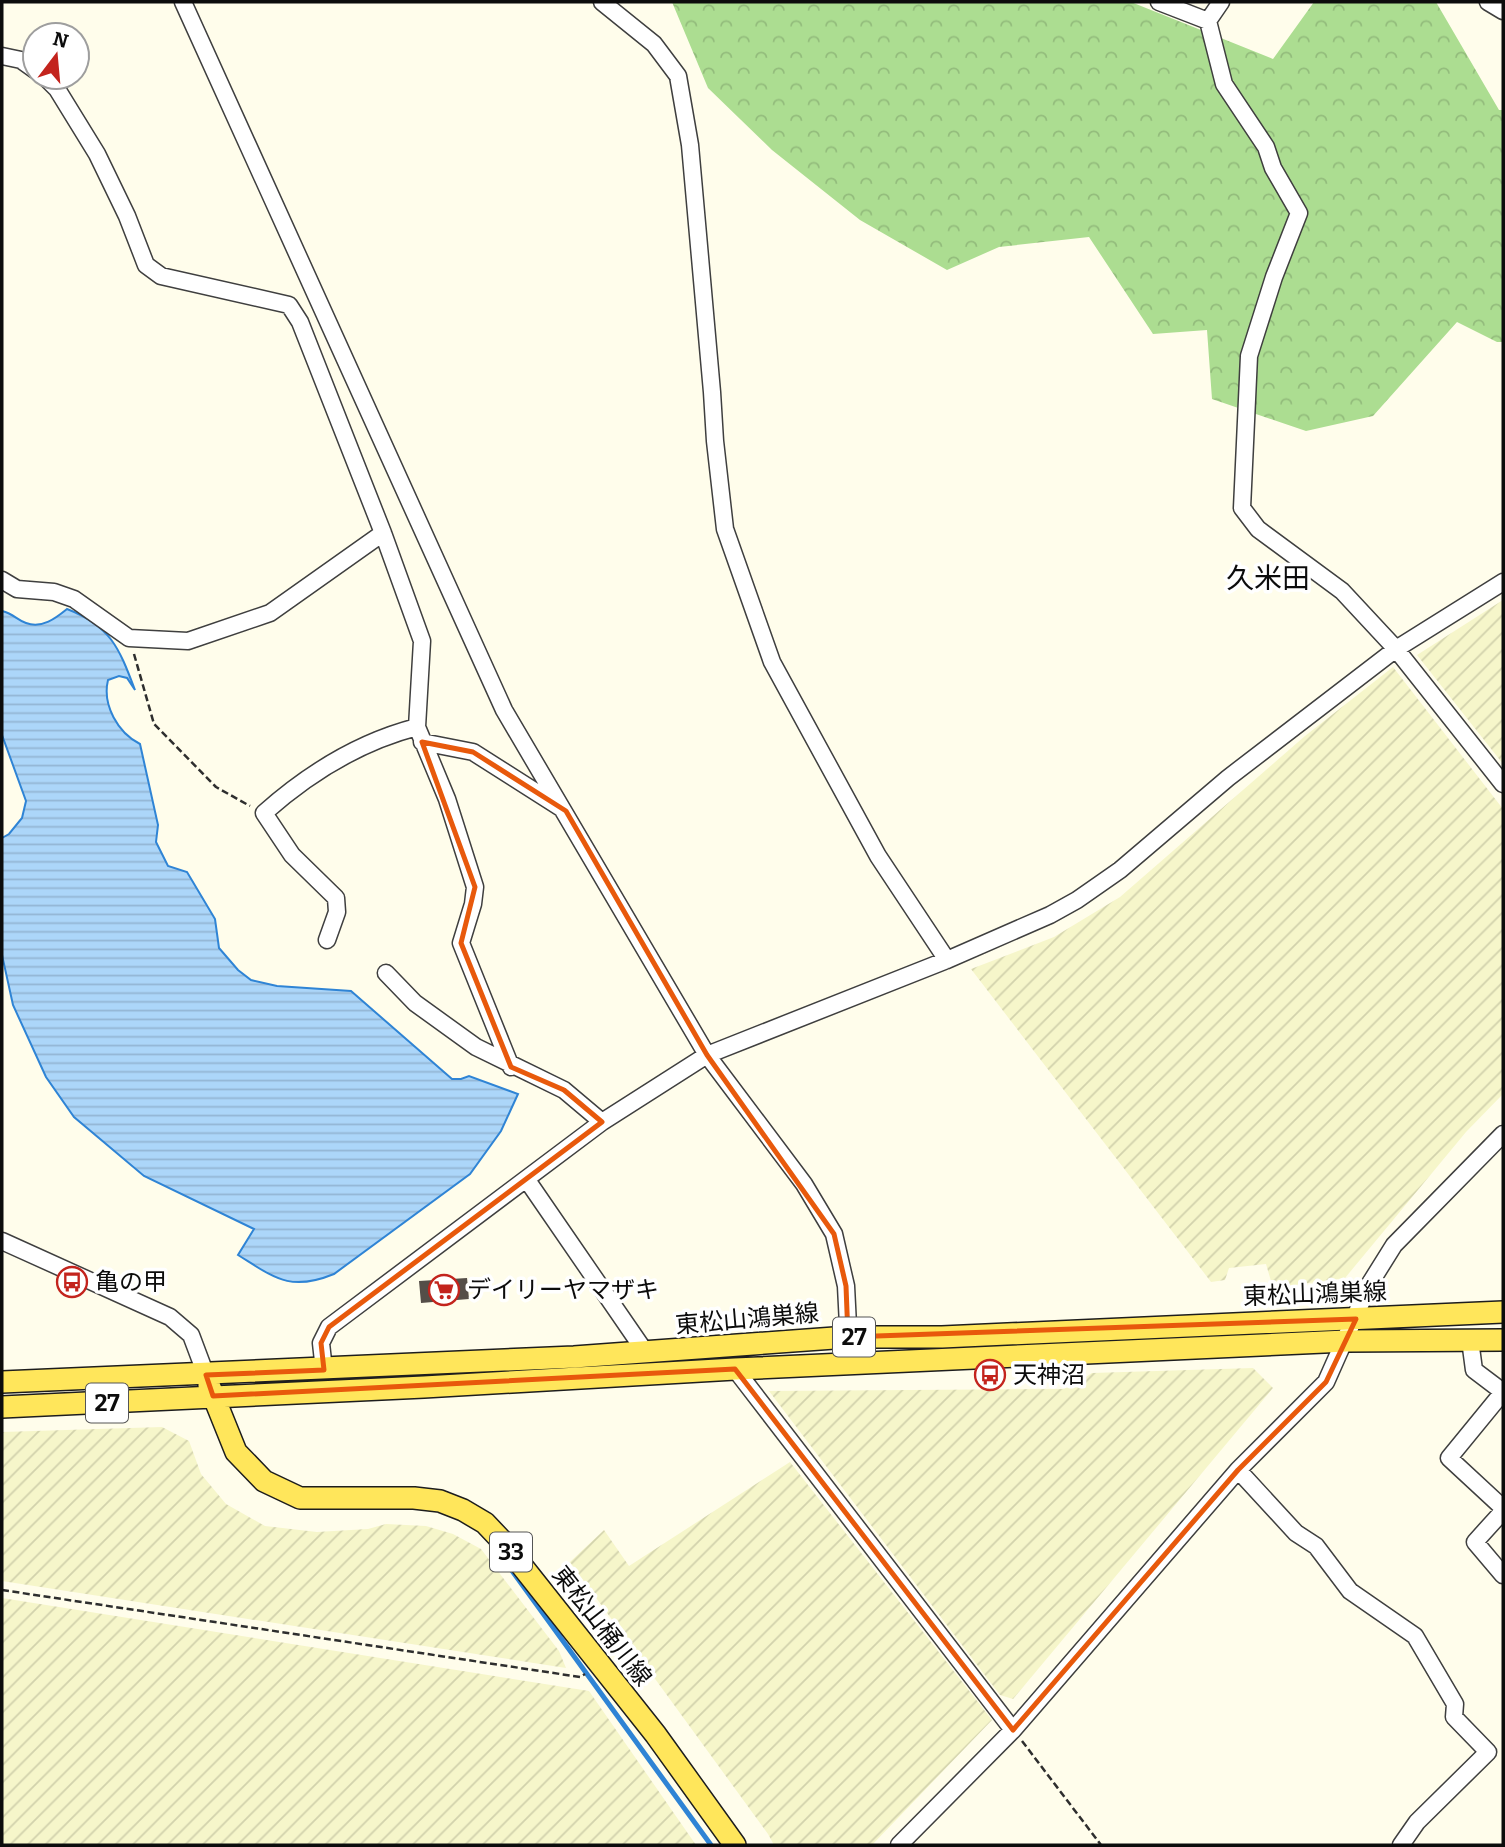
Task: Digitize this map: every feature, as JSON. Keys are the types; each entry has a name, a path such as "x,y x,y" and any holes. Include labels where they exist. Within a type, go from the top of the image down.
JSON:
{"main road":[{"name":"東松山鴻巣線","path":"206,1375 646,1353 848,1337 942,1337 1503,1312"},
{"name":"東松山鴻巣線","path":"213,1396 1346,1341 1503,1340"},
{"name":"27","path":"2,1382 206,1375"},
{"name":"東松山桶川線","path":"206,1375 236,1452 264,1480 300,1498 414,1498 440,1501 485,1523 656,1735 735,1845"},
{"name":"27","path":"2,1407 213,1396"}],"street":[{"path":"183,2 504,710 566,811 707,1055 804,1184 834,1234 846,1286 850,1365"},
{"path":"602,2 654,44 678,76 690,145 725,528 772,662 878,856 947,960"},
{"path":"1159,2 1208,21"},
{"path":"1221,2 1208,21 1224,84 1266,147 1273,168 1299,213 1274,277 1249,356 1242,508 1258,529 1342,591 1396,649 1503,784"},
{"path":"1488,2 1503,11"},
{"path":"2,56 21,60"},
{"path":"58,91 96,154 127,216 146,264 161,276 289,305 300,322 383,533 422,641 419,734 447,799 475,887 473,904 461,943 511,1067"},
{"path":"2,580 17,589 54,592 74,599 129,638 188,641 270,613 383,533"},
{"path":"324,1370 321,1343 329,1327 602,1122 707,1055 947,960 1050,915 1120,870 1228,778 1396,649 1503,582"},
{"path":"327,940 337,912 336,898 292,855 264,814 285,795 347,752 391,733 419,734 473,751 566,811"},
{"path":"386,973 415,1003 476,1047 511,1067 564,1090 602,1122"},
{"path":"899,1845 1013,1730 1238,1470 1326,1382 1369,1285 1394,1245 1503,1134"},
{"path":"527,1180 646,1353"},
{"path":"2,1241 170,1317 191,1335 206,1375"},
{"path":"1470,1340 1474,1370 1503,1392 1449,1458 1503,1509 1475,1542 1503,1575"},
{"path":"734,1369 1013,1730"},
{"path":"1238,1470 1296,1533 1316,1546 1350,1591 1415,1636 1455,1704 1454,1717 1488,1752 1417,1822 1401,1845"}],"path":[{"path":"129,638 154,724 216,787 264,814"},
{"path":"2,1590 580,1677 600,1665"},
{"path":"1013,1730 1101,1845"}],"highlighted area":[{"path":"422,742 473,752 566,811 707,1055 834,1234 846,1286 848,1337 1356,1319 1326,1382 1238,1470 1013,1730 735,1369 213,1396 206,1375 324,1370 321,1343 329,1327 602,1122 564,1090 511,1067 461,943 475,887"}],"green space":[{"path":"672,2 1131,2 1273,59 1314,2 1436,2 1499,110 1503,110 1503,342 1497,342 1457,322 1373,416 1306,431 1212,399 1207,330 1153,334 1089,237 999,247 947,270 860,220 772,150 708,88"},
{"path":"1503,600 1503,764 1417,655"},
{"path":"1393,667 1503,809 1503,1094 1466,1132 1345,1278 1273,1288 1266,1264 1229,1268 1225,1280 1211,1282 971,969 1054,937 1120,897 1305,736"},
{"path":"1253,1368 1273,1388 1013,1699 1000,1695 769,1391 1063,1389 1092,1373"},
{"path":"162,1427 189,1441 201,1474 226,1504 265,1526 317,1532 368,1529 386,1524 426,1526 453,1534 481,1549 559,1651 566,1668 2,1581 2,1432"},
{"path":"790,1462 992,1720 872,1845 774,1845 570,1562 604,1530 629,1566"},
{"path":"2,1598 589,1691 696,1845 2,1845"}],"water":[{"path":"67,609 104,631 124,662 135,690 127,678 119,676 108,680 107,699 119,726 140,744 158,825 156,842 168,866 187,872 215,919 219,948 238,970 251,980 277,986 351,991 452,1079 469,1076 518,1094 501,1131 470,1174 334,1274 306,1282 283,1280 238,1255 254,1229 144,1176 74,1117 46,1077 13,1005 2,955 2,838 9,834 22,818 26,801 2,735 2,611 26,623 38,625"}],"building":[{"name":"デイリーヤマザキ","path":"467,1278 469,1299 421,1303 419,1281"}],"waterway":[{"path":"502,1557 711,1845"}],"place":[{"name":"亀の甲","path":"72,1282"},
{"name":"デイリーヤマザキ","path":"444,1290"},
{"name":"天神沼","path":"990,1375"}],"district":[{"name":"久米田","path":"1268,578"}]}
